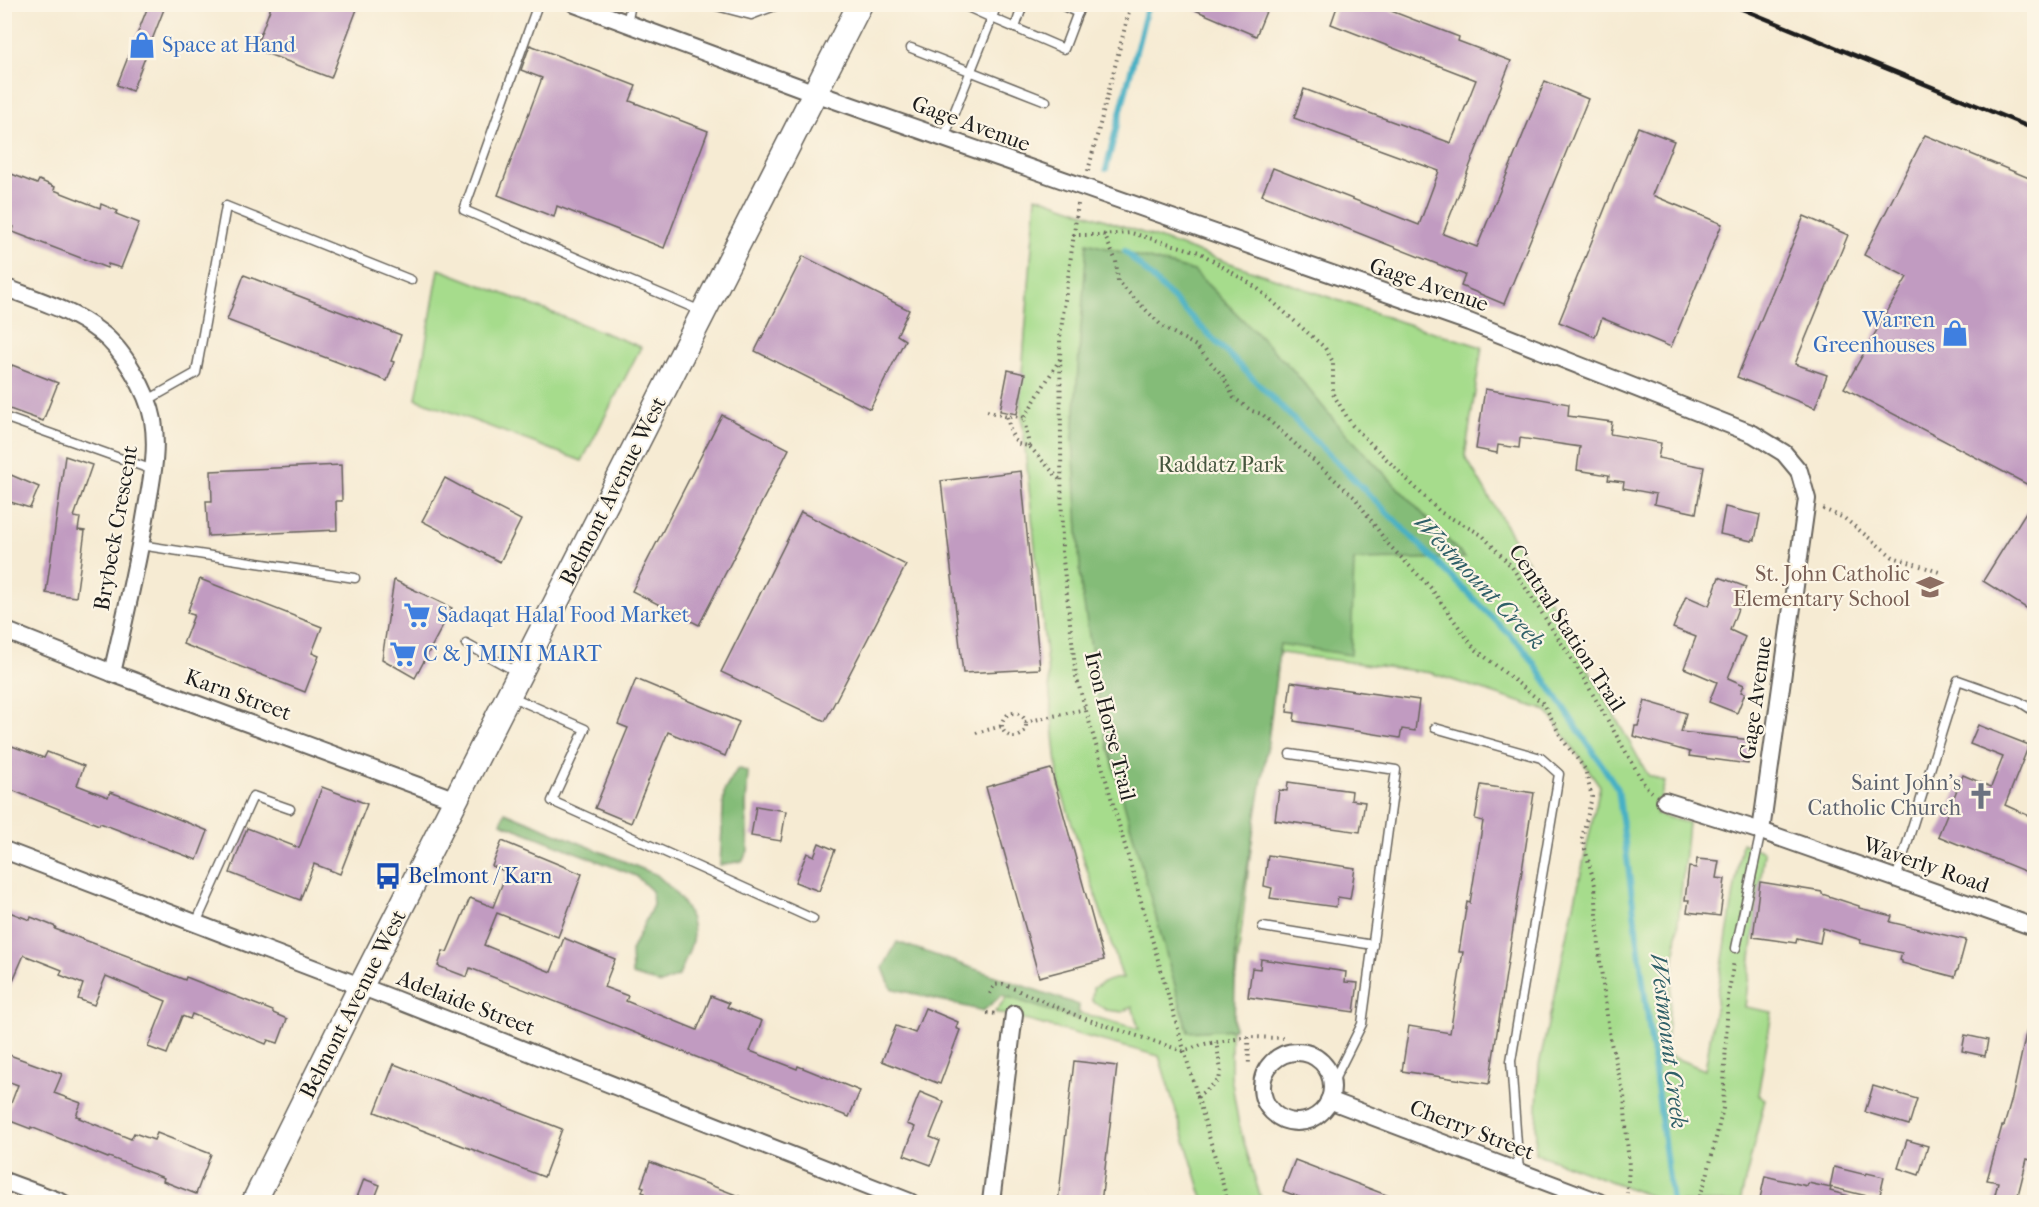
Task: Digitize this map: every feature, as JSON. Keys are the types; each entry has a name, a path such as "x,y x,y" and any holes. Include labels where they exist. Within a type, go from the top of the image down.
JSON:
{"street":[{"name":"Gage Avenue","path":"575,4 815,93 1469,322 1753,434 1784,453 1799,471 1807,499 1761,831"},
{"name":"Belmont Avenue West","path":"254,1203 361,986 860,4"},
{"name":"Brybeck Crescent","path":"4,287 65,311 101,332 130,366 148,400 153,421 155,455 140,545 112,673"},
{"name":"Karn Street","path":"4,630 112,673 456,800"},
{"name":"Waverly Road","path":"1665,801 1761,831 2034,927"},
{"name":"Adelaide Street","path":"4,850 361,986 910,1203"},
{"path":"991,1203 1014,1014"},
{"name":"Cherry Street","path":"1331,1092 1573,1198 1599,1203"},
{"path":"4,1180 61,1203"}],"lane":[{"path":"538,4 464,210 704,312"},
{"path":"627,24 631,4"},
{"path":"709,4 751,15 780,4"},
{"path":"961,4 1064,49 1080,9 1059,4"},
{"path":"944,138 998,4"},
{"path":"1015,28 1023,4"},
{"path":"911,48 1046,101"},
{"path":"148,400 196,373 226,206 411,280"},
{"path":"4,417 153,470"},
{"path":"140,545 355,578"},
{"path":"466,644 520,674"},
{"path":"1896,879 1958,680 2020,702 2034,711"},
{"path":"509,696 585,729 552,801 813,919"},
{"path":"1435,728 1541,758 1559,774 1511,1061 1519,1173"},
{"path":"1290,754 1396,770 1362,1024 1331,1092"},
{"path":"196,923 253,796 290,809"},
{"name":"Gage Avenue","path":"1736,948 1761,831"},
{"path":"1263,927 1373,945"}],"path":[{"path":"1087,174 1131,4"},
{"name":"Iron Horse Trail","path":"1077,207 1060,337 1062,552 1076,676 1228,1203"},
{"name":"Central Station Trail","path":"1073,235 1131,232 1199,252 1257,288 1325,348 1333,362 1334,394 1352,425 1440,512 1482,535 1512,567 1580,672 1646,787 1665,801"},
{"path":"1104,234 1116,261 1118,282 1163,327 1196,346 1223,376 1234,398 1252,411 1263,414 1355,498 1388,544 1430,587 1474,648 1544,704 1562,739 1585,769 1592,796 1582,838 1595,885 1600,961 1610,1039 1624,1095 1629,1168 1627,1193"},
{"path":"1060,358 1024,418 1029,446 1062,481"},
{"path":"987,411 1007,417 1024,418"},
{"path":"1007,417 1011,433 1018,444 1029,446"},
{"path":"1807,499 1824,510 1844,518 1893,557 1940,572"},
{"path":"1025,722 1086,709"},
{"path":"1014,713 1021,716 1025,722 1023,733 1016,736 1008,735 1002,726 1006,716 1014,713"},
{"path":"976,733 1002,726"},
{"path":"1698,1203 1724,1108 1728,997 1736,948"},
{"path":"990,994 994,985 1003,984 1080,1017 1183,1051 1216,1042 1248,1037 1283,1038"},
{"path":"1248,1037 1249,1066"},
{"path":"1197,1097 1219,1080 1221,1070 1216,1042"},
{"path":"1011,1200 1043,1203"}],"green space":[{"name":"Raddatz Park","path":"1036,196 1401,322 1482,347 1465,456 1648,775 1665,782 1656,814 1688,823 1665,1054 1705,1070 1742,843 1764,852 1745,1007 1772,1012 1758,1095 1765,1099 1740,1202 1666,1202 1535,1153 1539,1065 1600,786 1547,711 1431,673 1274,652 1231,1018 1231,1077 1239,1126 1262,1202 1204,1202 1159,1056 995,1012 1009,994 1139,1029 1132,1006 1123,1012 1106,1010 1092,1001 1093,988 1104,982 1123,979 1059,784 1020,399"},
{"path":"1087,243 1194,271 1292,369 1338,425 1465,558 1354,560 1351,655 1280,644 1267,750 1236,935 1234,1029 1188,1032 1105,735 1081,586 1073,438"},
{"path":"439,269 641,347 582,461 416,399"},
{"path":"738,768 748,772 746,806 748,851 742,861 720,865 724,791"},
{"path":"505,812 657,875 664,881 682,901 692,926 691,945 679,976 661,984 632,975 631,951 653,905 652,891 636,876 501,823"},
{"path":"897,942 1079,1005 1078,1020 1002,995 983,1011 891,988 883,968"}],"building":[{"name":"Space at Hand","path":"149,4 166,4 132,91 117,85"},
{"path":"272,4 359,4 331,78 255,49"},
{"path":"1181,4 1269,4 1256,36"},
{"path":"1338,4 1373,4 1459,37 1458,41 1511,61 1443,234 1477,247 1545,81 1588,99 1504,304 1461,286 1465,275 1262,195 1273,168 1419,225 1439,171 1294,118 1304,89 1451,143 1476,80 1331,24"},
{"path":"530,45 636,86 630,101 708,131 664,248 557,206 554,217 498,195 542,78 521,70"},
{"path":"1638,127 1674,141 1652,195 1722,224 1671,347 1602,318 1595,337 1559,322"},
{"name":"Warren Greenhouses","path":"1925,135 2034,180 2034,488 1844,388 1907,277 1864,255"},
{"path":"9,173 37,184 39,180 55,187 54,190 100,208 101,204 118,211 116,214 139,223 121,268 108,264 107,268 13,232 14,227 4,223 4,184"},
{"path":"1804,216 1848,235 1795,364 1827,375 1815,408 1737,377"},
{"path":"803,256 909,310 897,335 905,340 870,409 755,351"},
{"path":"244,275 401,335 391,361 394,362 387,381 227,320"},
{"path":"12,365 58,383 43,421 4,407 4,384"},
{"path":"1008,370 1025,374 1017,414 1000,411"},
{"path":"1485,389 1569,404 1568,416 1612,422 1610,434 1661,443 1658,458 1704,467 1696,513 1654,504 1656,494 1623,488 1624,482 1608,480 1609,475 1577,470 1580,447 1520,438 1519,448 1498,445 1497,453 1476,449"},
{"path":"722,415 789,449 699,625 632,591"},
{"path":"65,456 92,465 74,517 80,518 78,530 85,531 76,597 46,593"},
{"path":"341,465 342,501 336,501 337,530 208,536 206,501 212,501 211,471"},
{"path":"1021,471 1040,669 963,673 941,481"},
{"path":"4,472 39,487 30,508 4,500"},
{"path":"445,478 471,492 470,494 521,520 500,562 422,521"},
{"path":"2034,499 2034,613 1983,581"},
{"path":"1725,507 1760,515 1755,540 1720,534"},
{"path":"801,512 906,565 825,721 721,672"},
{"path":"1719,577 1746,587 1730,630 1745,637 1728,678 1744,685 1741,692 1745,693 1737,713 1709,702 1717,682 1684,668 1696,637 1673,628 1686,596 1709,606"},
{"path":"200,579 322,627 312,653 319,656 305,692 183,644 194,615 187,613"},
{"path":"394,580 452,608 415,678 382,659"},
{"path":"636,679 739,722 725,756 668,732 631,823 595,808 628,728 618,724"},
{"path":"1291,682 1419,700 1415,731 1402,729 1400,738 1294,721 1295,713 1287,712"},
{"path":"1645,701 1686,713 1681,732 1751,740 1748,764 1689,756 1690,752 1633,736"},
{"name":"Saint John's Catholic Church","path":"1978,725 2029,745 2005,805 2034,818 2034,875 1938,836 1963,775 1991,787 2003,757 1970,744"},
{"path":"4,743 44,758 47,752 84,766 77,785 108,797 110,792 208,831 197,860 100,823 99,825 4,787"},
{"path":"1051,769 1104,960 1039,977 986,787"},
{"path":"1288,782 1352,791 1351,800 1365,802 1360,832 1275,820 1279,790 1287,791"},
{"path":"1481,785 1534,793 1489,1084 1402,1071 1409,1026 1450,1033 1463,952 1459,952 1467,902 1470,903 1483,821 1475,819"},
{"path":"322,787 367,804 340,874 314,864 300,900 230,873 247,828 299,848"},
{"path":"756,806 786,811 781,841 751,836"},
{"path":"502,841 582,874 558,937 497,913 484,945 551,972 564,938 615,959 604,987 628,996 626,1001 697,1030 711,996 729,1003 727,1007 762,1021 750,1051 797,1069 798,1066 860,1091 849,1117 470,968 467,977 438,966 443,951 447,952 470,898 493,907 507,872 492,866"},
{"path":"819,843 835,850 819,891 795,882 807,853 814,856"},
{"path":"1268,855 1355,868 1350,899 1338,897 1336,907 1270,898 1272,888 1264,886"},
{"path":"1697,859 1719,861 1716,878 1725,879 1720,916 1687,912 1689,900 1685,900 1689,867 1696,868"},
{"path":"1760,882 1822,892 1822,894 1859,906 1859,908 1892,916 1890,922 1966,940 1955,977 1902,963 1900,960 1902,953 1860,943 1861,940 1823,928 1820,943 1797,938 1796,943 1753,937"},
{"path":"4,910 30,920 31,917 56,927 55,929 185,980 186,977 273,1011 287,1019 278,1043 268,1040 266,1044 192,1014 190,1019 182,1016 167,1054 148,1047 166,1001 106,976 94,1005 78,999 83,984 60,975 62,970 24,955 4,1001 4,957 10,941 4,939"},
{"path":"1261,959 1346,972 1345,982 1358,983 1354,1012 1248,997 1252,968 1260,969"},
{"path":"925,1008 958,1022 956,1028 960,1030 940,1084 882,1061 896,1026 915,1033"},
{"path":"2027,1029 2034,1030 2034,1161 2027,1159 2016,1203 1993,1203 1998,1182 1987,1180 2012,1098"},
{"path":"1965,1035 1988,1040 1985,1056 1962,1051"},
{"path":"4,1053 62,1074 54,1093 81,1103 76,1116 79,1118 131,1139 134,1133 154,1140 157,1133 211,1154 196,1194 163,1181 164,1178 5,1119 18,1085 4,1080"},
{"path":"1074,1061 1117,1066 1101,1203 1058,1203"},
{"path":"394,1064 562,1129 544,1177 375,1112"},
{"path":"1873,1086 1917,1099 1909,1125 1865,1112"},
{"path":"920,1092 944,1102 930,1137 940,1141 931,1165 904,1155 915,1127 907,1124"},
{"path":"1907,1140 1928,1146 1919,1175 1898,1168"},
{"path":"1295,1160 1402,1201 1402,1203 1315,1203 1283,1191"},
{"path":"650,1162 752,1201 752,1203 642,1203 645,1193 642,1192 644,1187 641,1186"},
{"path":"1834,1167 1884,1177 1879,1199 1830,1187"},
{"path":"1765,1176 1807,1186 1808,1183 1831,1188 1830,1191 1849,1196 1848,1203 1759,1203"},
{"path":"364,1179 380,1185 373,1203 355,1203"}],"waterway":[{"name":"Westmount Creek","path":"1106,169 1148,4"},
{"name":"Westmount Creek","path":"1125,251 1525,650 1618,789 1672,1202"}],"railway":[{"path":"1730,4 2034,129"}],"place":[{"name":"Space at Hand","path":"142,45"},
{"name":"Warren Greenhouses","path":"1955,333"},
{"name":"St. John Catholic Elementary School","path":"1930,587"},
{"name":"Sadaqat Halal Food Market","path":"417,615"},
{"name":"C & J MINI MART","path":"403,654"},
{"name":"Saint John's Catholic Church","path":"1981,796"},
{"name":"Belmont / Karn","path":"388,876"}]}
